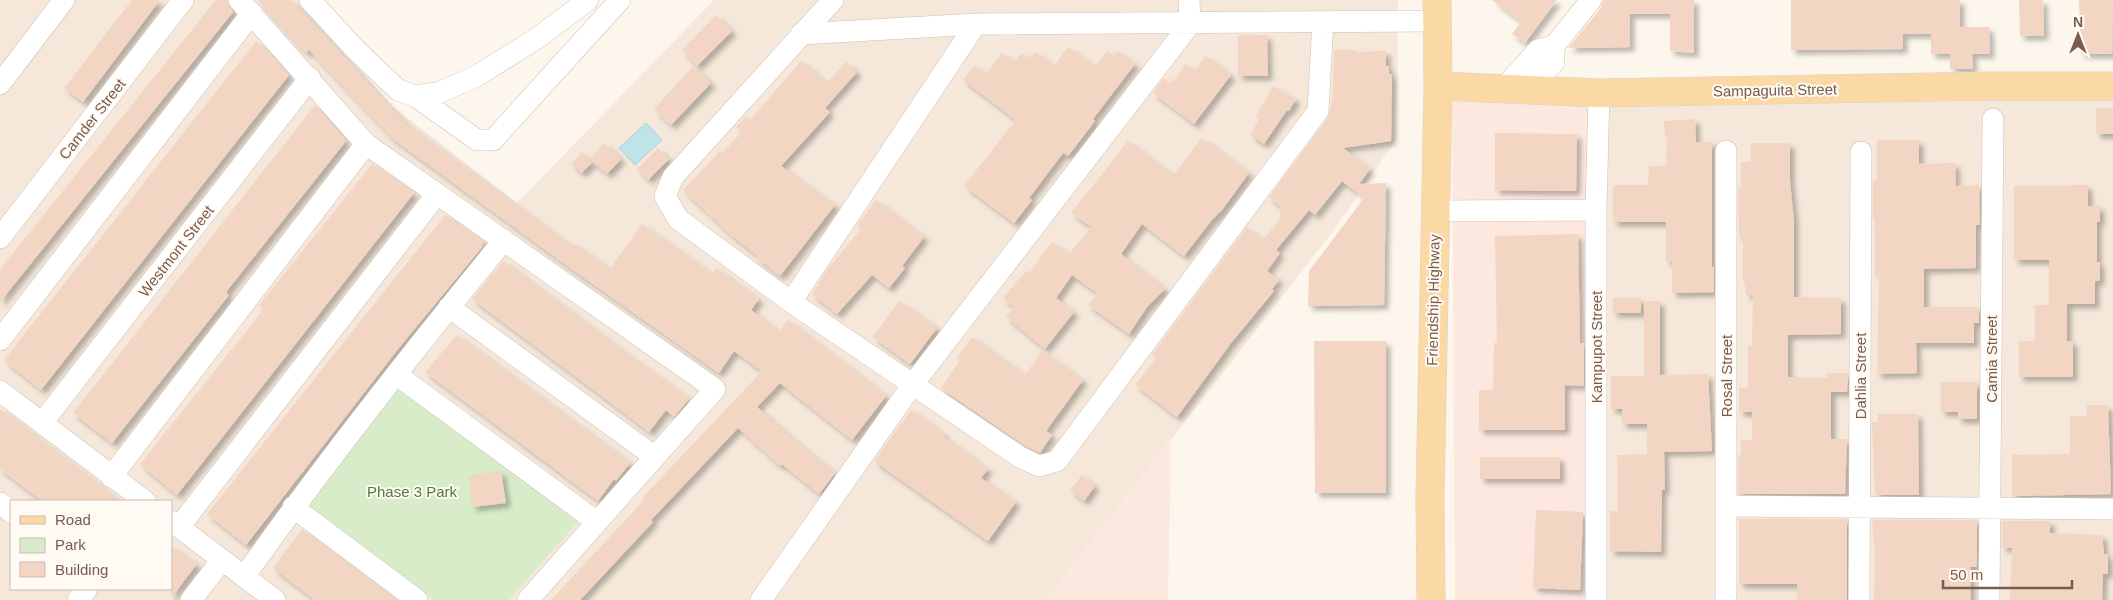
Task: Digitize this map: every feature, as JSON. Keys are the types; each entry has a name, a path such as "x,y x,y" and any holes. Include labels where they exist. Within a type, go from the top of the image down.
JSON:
{"main road":[{"name":"Friendship Highway","path":"1431,600 1430,498 1434,211 1438,86 1437,11"},
{"name":"Sampaguita Street","path":"1438,86 1515,91 1599,93 1981,86 2113,86"}],"street":[{"path":"0,84 64,0"},
{"name":"Camder Street","path":"0,238 183,0"},
{"path":"310,0 356,50 398,90 416,96 478,140 493,140 620,0"},
{"path":"416,96 440,92 475,77 536,39 588,0"},
{"path":"833,0 674,177 664,196 678,219 791,302 1020,456 1039,466 1057,461 1318,111 1323,22"},
{"path":"761,600 913,384 1190,24 1189,0"},
{"path":"1515,91 1538,50 1554,46 1590,0"},
{"path":"0,340 245,6 366,144 715,389 528,600"},
{"path":"801,34 976,24 1323,22 1437,11"},
{"path":"791,302 976,24"},
{"name":"Westmont Street","path":"42,423 310,78"},
{"name":"Kampupot Street","path":"1596,600 1596,210 1599,93"},
{"name":"Camia Street","path":"1990,600 1993,119"},
{"path":"111,477 366,144"},
{"name":"Rosal Street","path":"1726,151 1726,600"},
{"name":"Dahlia Street","path":"1859,600 1861,152"},
{"path":"274,600 175,524 437,194"},
{"path":"1434,211 1596,210"},
{"path":"244,577 293,508 449,307 504,240"},
{"path":"449,307 655,457"},
{"path":"397,375 597,522"},
{"path":"0,391 144,500"},
{"path":"0,503 10,511"},
{"path":"1726,506 2113,509"},
{"path":"293,508 417,600"},
{"path":"191,600 222,560"},
{"path":"78,600 86,590"}],"shaded area":[{"path":"0,0 299,0 392,106 517,203 714,0 1398,0 1397,138 1331,234 1046,600 0,600"},
{"path":"1600,95 2113,96 2113,600 1597,600"},
{"path":"1452,102 1594,102 1593,600 1455,600"},
{"path":"1171,440 1168,600 1046,600 1047,599"}],"green space":[{"name":"Phase 3 Park","path":"399,386 578,522 509,600 434,600 302,504"}],"water":[{"path":"646,123 662,140 635,165 619,148"}],"building":[{"path":"132,0 160,0 83,102 64,88"},
{"path":"216,0 227,0 233,12 0,302 0,269"},
{"path":"258,0 291,0 406,124 568,243 580,248 610,269 642,224 712,274 716,268 759,299 751,310 779,332 788,320 886,396 852,440 780,383 757,407 835,473 819,494 782,464 780,466 738,428 651,520 653,522 580,600 551,600 644,500 642,498 762,371 734,351 719,373 393,139 309,50 306,53"},
{"path":"1492,0 1557,0 1525,43 1512,34 1521,22"},
{"path":"1603,0 1694,0 1694,53 1670,51 1670,14 1630,14 1630,47 1568,48 1601,8"},
{"path":"1791,0 1960,0 1960,27 1989,27 1990,54 1972,54 1973,69 1950,69 1950,54 1931,54 1931,34 1903,34 1903,49 1791,50"},
{"path":"2019,0 2043,0 2044,36 2020,36"},
{"path":"2079,0 2113,0 2112,54 2081,54"},
{"path":"716,15 732,31 697,66 682,50"},
{"path":"1238,35 1267,35 1268,76 1238,76"},
{"path":"256,41 266,49 289,75 41,390 4,360"},
{"path":"1068,47 1095,67 1107,51 1114,56 1117,51 1135,64 1093,119 1095,121 1068,156 1063,153 1029,198 1032,200 1014,223 964,186 1016,120 963,80 974,66 986,74 1002,53 1014,62 1021,53 1029,59 1035,52 1054,66"},
{"path":"1334,50 1357,50 1357,52 1386,51 1386,66 1389,66 1389,74 1392,74 1391,141 1343,148 1370,169 1359,184 1386,183 1384,305 1308,306 1309,271 1364,198 1342,181 1315,215 1309,210 1276,250 1280,253 1267,271 1279,280 1272,289 1274,291 1231,343 1177,417 1135,385 1156,358 1152,355 1247,227 1263,240 1280,219 1280,206 1269,197 1328,118 1333,97"},
{"path":"1206,56 1231,75 1194,124 1153,93 1164,78 1171,84 1186,64 1195,70"},
{"path":"801,61 827,83 846,62 857,72 825,108 830,112 781,166 835,205 780,276 731,235 683,190 720,151 722,153 742,132 736,127 746,116 750,120"},
{"path":"693,66 711,83 671,125 654,109"},
{"path":"1273,86 1296,99 1264,144 1250,135 1260,118 1256,116"},
{"path":"315,105 346,141 226,292 229,295 112,443 73,413"},
{"path":"2096,108 2113,108 2113,134 2096,134"},
{"path":"1695,119 1696,142 1712,142 1712,267 1714,267 1714,292 1672,293 1672,261 1666,261 1666,222 1613,222 1613,185 1648,185 1649,166 1666,166 1667,136 1665,136 1664,121"},
{"path":"1495,133 1577,134 1576,191 1495,190"},
{"path":"1202,138 1249,173 1222,210 1184,256 1142,224 1121,254 1165,289 1147,307 1129,334 1088,305 1097,293 1072,275 1056,298 1074,312 1045,349 1006,317 1014,307 1003,298 1026,271 1029,273 1052,242 1069,254 1091,227 1071,213 1128,141 1173,175"},
{"path":"1877,140 1919,140 1919,164 1955,163 1956,186 1979,185 1980,225 1976,225 1976,268 1924,269 1924,307 1979,307 1979,323 1974,323 1974,343 1916,343 1917,373 1877,374 1879,276 1875,276 1873,180 1877,180"},
{"path":"604,143 621,159 607,174 590,159"},
{"path":"1751,143 1790,143 1790,181 1794,221 1794,297 1841,298 1841,334 1788,335 1788,377 1827,378 1827,373 1848,373 1847,392 1831,392 1831,439 1847,439 1845,494 1738,494 1738,455 1741,455 1741,440 1752,440 1752,412 1739,412 1739,388 1748,388 1748,345 1752,345 1753,295 1746,295 1746,281 1743,281 1743,237 1739,237 1738,187 1741,187 1741,162 1751,162"},
{"path":"658,148 669,159 648,180 637,169"},
{"path":"582,152 592,163 581,173 571,163"},
{"path":"372,164 414,193 177,495 140,464 264,309 259,305"},
{"path":"2088,185 2088,206 2100,206 2100,222 2097,222 2097,262 2100,262 2100,281 2095,281 2095,304 2067,304 2067,341 2073,341 2073,377 2019,377 2019,341 2035,341 2035,305 2049,305 2049,260 2014,260 2014,186"},
{"path":"876,200 924,237 902,266 905,268 889,288 872,275 837,314 812,294 829,267 861,229 857,225"},
{"path":"445,215 484,242 481,245 483,246 398,349 246,545 207,514"},
{"path":"1578,234 1580,343 1584,343 1584,386 1565,385 1565,430 1479,430 1479,390 1493,390 1494,343 1497,343 1495,236"},
{"path":"503,261 689,399 674,417 666,410 649,432 472,299"},
{"path":"1613,298 1641,298 1641,313 1613,313"},
{"path":"899,301 937,328 910,364 873,337"},
{"path":"1644,301 1660,301 1660,375 1708,374 1712,451 1664,452 1665,490 1662,490 1661,552 1610,551 1610,511 1618,511 1617,455 1647,454 1647,424 1622,424 1622,409 1611,409 1611,376 1644,376"},
{"path":"457,335 630,463 616,481 614,479 598,501 425,372"},
{"path":"972,337 1025,375 1042,351 1083,380 1046,431 1052,435 1040,453 1026,446 941,388 960,360 957,358"},
{"path":"1314,341 1386,341 1386,493 1315,493"},
{"path":"1941,382 1977,382 1977,419 1958,419 1958,412 1941,412"},
{"path":"2087,405 2108,405 2111,494 2012,496 2012,455 2070,454 2070,416 2087,416"},
{"path":"0,409 119,500 41,500 0,469"},
{"path":"911,410 988,469 981,478 1016,502 988,541 874,461"},
{"path":"1878,414 1918,414 1919,495 1875,495 1872,422 1878,422"},
{"path":"1480,457 1560,457 1560,479 1480,479"},
{"path":"501,471 506,503 472,507 469,475"},
{"path":"1082,475 1095,486 1084,501 1070,490"},
{"path":"1536,510 1583,512 1580,590 1533,588"},
{"path":"1739,519 1847,519 1847,600 1797,600 1797,584 1739,584"},
{"path":"1872,520 1977,520 1977,567 1970,567 1971,600 1874,600 1875,552"},
{"path":"2002,521 2050,521 2050,533 2102,535 2104,554 2108,554 2108,574 2103,574 2102,600 2010,600 2012,548 2002,548"},
{"path":"302,529 396,600 315,600 273,568"},
{"path":"172,547 197,564 171,598 172,590"}]}
